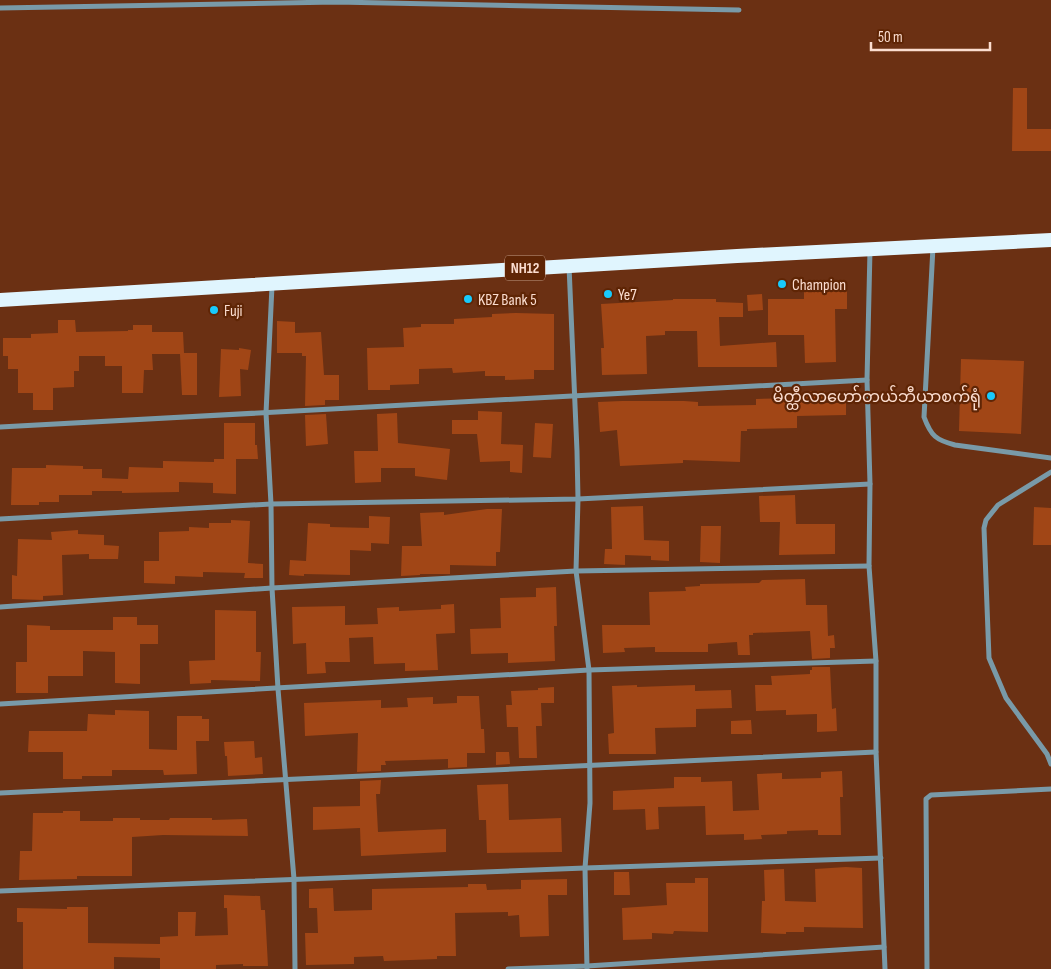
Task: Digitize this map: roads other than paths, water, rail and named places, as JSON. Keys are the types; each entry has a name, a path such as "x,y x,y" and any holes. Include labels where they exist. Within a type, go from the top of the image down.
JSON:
{"highway":[{"name":"NH12","path":"0,300 569,265 1051,240"}],"street":[{"path":"0,8 336,2 739,10"},
{"path":"933,246 924,417 930,432 941,442 1051,458"},
{"path":"870,250 867,380 870,484 869,566 876,661 876,752 885,969"},
{"path":"569,265 578,499 576,571 589,670 591,765 590,803 584,868 587,967"},
{"path":"272,282 266,413 271,504 272,588 278,689 294,879 295,969"},
{"path":"0,427 867,380"},
{"path":"1051,472 998,505 986,520 984,528 989,658 1006,698 1047,754 1051,764"},
{"path":"0,519 271,504 578,499 870,484"},
{"path":"0,607 272,588 576,571 869,566"},
{"path":"0,704 589,670 876,661"},
{"path":"0,793 876,752"},
{"path":"927,969 926,799 931,795 1051,789"},
{"path":"0,891 881,858"},
{"path":"508,969 587,967 884,947"}],"place":[{"name":"Champion","path":"782,284"},
{"name":"Ye7","path":"608,294"},
{"name":"KBZ Bank 5","path":"468,299"},
{"name":"Fuji","path":"214,310"},
{"name":"မိတ္ထီလာဟော်တယ်ဘီယာစက်ရုံ","path":"991,396"}]}
